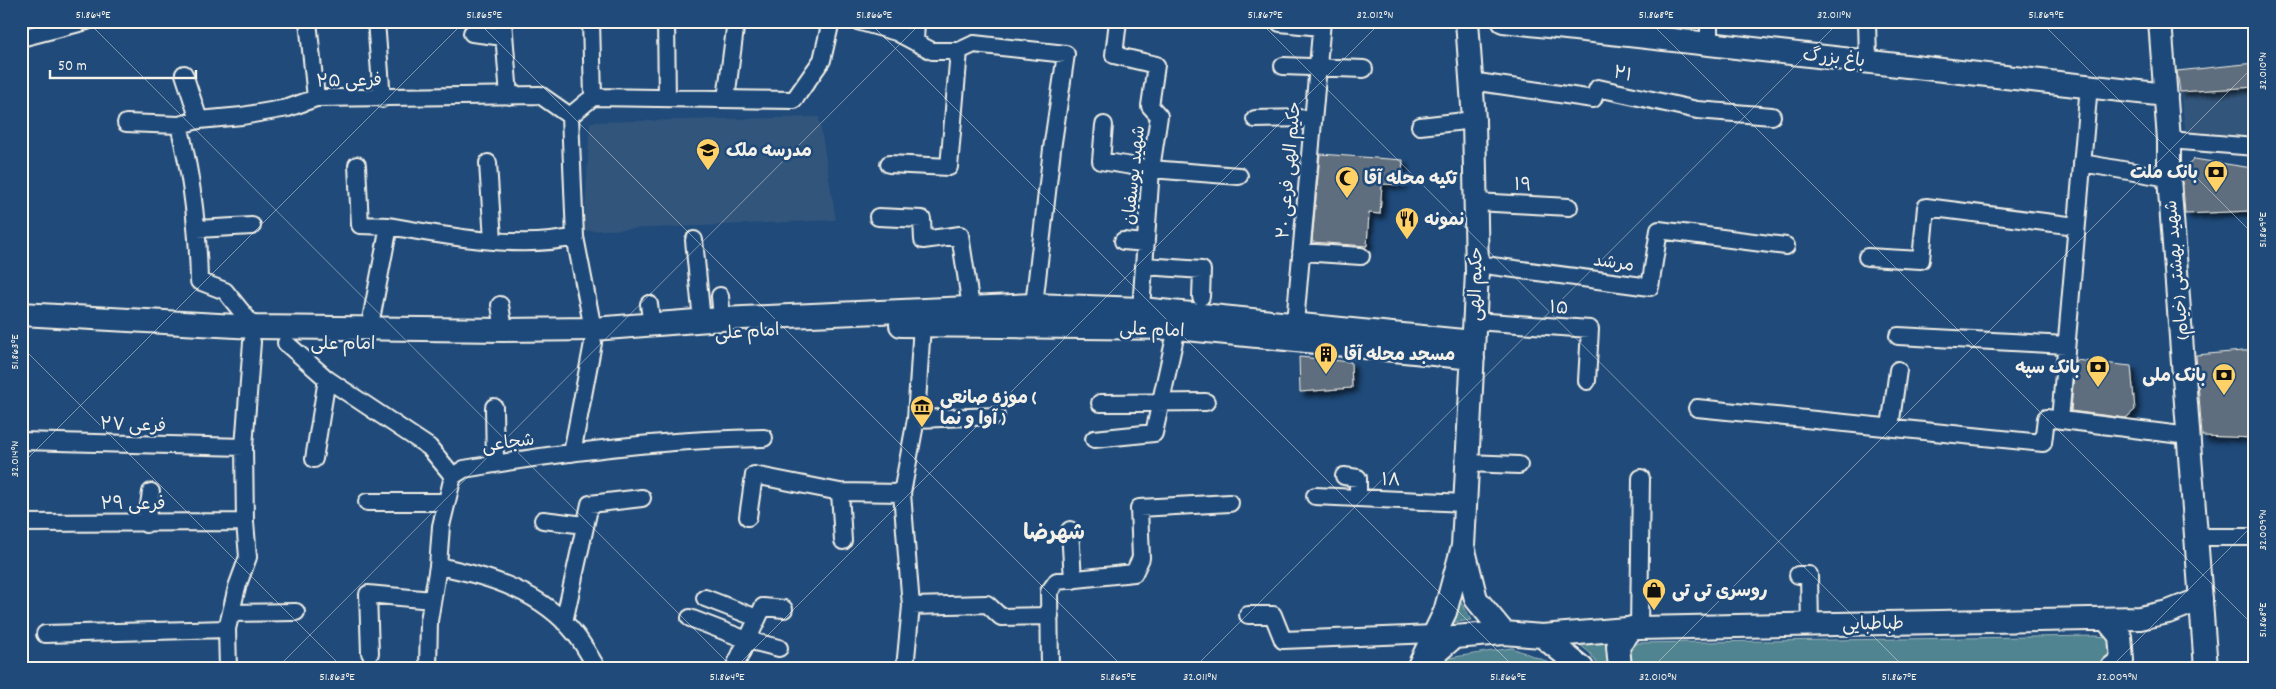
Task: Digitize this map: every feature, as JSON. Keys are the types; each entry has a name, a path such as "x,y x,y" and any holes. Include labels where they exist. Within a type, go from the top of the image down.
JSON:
{"main road":[{"name":"حکیم الهی","path":"1463,546 1477,264 1474,120 1468,21"},
{"name":"باغ بزرگ","path":"1503,21 2166,95"},
{"name":"شهید بهشتی (خیام)","path":"2160,21 2169,140 2169,178 2206,668"},
{"path":"21,314 253,334 369,330 504,330 593,336 652,326 712,320 1034,304 1141,309 1473,340"},
{"name":"امام علی","path":"21,326 253,334 286,343 593,336 922,324 1177,328 1473,340"},
{"path":"1463,546 1476,599 1504,633"},
{"path":"1418,668 1445,612 1463,546"},
{"name":"طباطبایی","path":"1418,668 1454,637 1504,633 1542,636 1636,628 2140,618 2168,612 2201,599"},
{"path":"2106,619 2120,636 2122,660 2112,668"},
{"path":"1620,668 1618,646 1636,628"},
{"path":"1542,636 1582,668"}],"street":[{"path":"21,38 87,21"},
{"path":"308,21 316,98"},
{"path":"376,21 382,99"},
{"path":"591,21 593,97"},
{"path":"666,21 667,98"},
{"path":"726,99 736,21"},
{"path":"572,454 593,336 574,237 570,116 593,97 794,100 822,60 830,21"},
{"path":"915,42 916,21"},
{"name":"شهید یوسفیان","path":"1118,21 1114,55 1156,65 1150,106 1159,116 1151,169 1141,309"},
{"path":"1280,21 1280,24 1322,24"},
{"path":"1708,21 1709,44"},
{"path":"1867,21 1868,61"},
{"path":"861,22 896,32 932,51 959,51 974,44 1066,54 1052,149 1034,304"},
{"name":"حکیم الهی فرعی ۲۰","path":"1295,323 1312,118 1322,24"},
{"path":"472,33 504,29 509,96"},
{"path":"889,164 949,167 959,51"},
{"path":"1283,66 1364,69"},
{"path":"184,74 199,120"},
{"name":"۲۱","path":"1472,81 1593,99 1598,88 1697,110 1772,116"},
{"path":"2060,420 2089,85"},
{"name":"فرعی ۲۵","path":"126,123 180,125 199,120 242,116 288,108 316,98 382,99 540,96 570,116"},
{"path":"1255,119 1312,118"},
{"path":"1420,126 1474,120"},
{"path":"180,125 191,174 197,229 199,281 225,291 253,334 244,447 245,522 248,557 227,629 228,668"},
{"path":"1104,125 1101,161 1151,169 1239,176"},
{"path":"2169,140 2255,147"},
{"path":"488,163 493,240"},
{"path":"2082,164 2169,178"},
{"path":"357,166 360,225 389,226 450,237 493,240 550,243 574,237"},
{"name":"۱۹","path":"1476,202 1569,207"},
{"path":"1868,257 1921,260 1926,207 2076,226"},
{"path":"878,217 922,219 923,240 960,234 971,307"},
{"path":"197,229 252,226"},
{"path":"369,330 389,226"},
{"name":"مرشد","path":"1477,264 1650,287 1659,230 1786,246"},
{"path":"694,240 712,320"},
{"path":"1123,241 1146,243"},
{"path":"1301,252 1361,256"},
{"path":"1145,266 1202,270 1201,297"},
{"path":"712,320 720,296"},
{"path":"650,304 652,326"},
{"path":"500,305 504,330"},
{"path":"905,668 911,606 902,493 916,419 922,324"},
{"path":"1094,439 1154,433 1177,328"},
{"name":"۱۵","path":"1473,340 1590,329 1587,381"},
{"path":"1898,336 2066,345"},
{"path":"286,343 327,379 429,447 453,476 445,502 438,566 428,622 428,668"},
{"path":"1890,427 1898,370"},
{"path":"314,459 327,379"},
{"path":"1100,403 1206,402"},
{"path":"494,407 495,464"},
{"path":"1697,408 2043,443 2046,418 2189,436"},
{"path":"916,419 996,416"},
{"name":"شجاعی","path":"453,476 464,469 572,454 709,439 764,438"},
{"name":"فرعی ۲۷","path":"21,441 244,447"},
{"path":"1467,463 1519,465"},
{"path":"748,517 754,475 840,492 902,493"},
{"path":"1344,476 1358,478 1358,498"},
{"path":"1636,628 1641,478"},
{"path":"146,524 151,492"},
{"path":"840,492 843,541"},
{"name":"۱۸","path":"1316,496 1465,503"},
{"path":"564,622 590,504 642,498"},
{"path":"366,502 445,502"},
{"path":"1050,668 1049,592 1057,581 1134,573 1141,558 1139,508 1230,503"},
{"path":"543,520 585,525"},
{"name":"فرعی ۲۹","path":"21,523 146,524 245,522"},
{"path":"1070,530 1073,580"},
{"path":"2196,537 2255,537"},
{"path":"438,566 478,574 511,586 549,608 576,634 597,668"},
{"path":"1798,575 1809,575 1810,625"},
{"path":"370,653 368,594 432,600"},
{"path":"705,598 758,618"},
{"path":"911,606 987,604 1001,617 1050,616"},
{"path":"734,668 763,607 784,609"},
{"path":"231,613 296,612"},
{"path":"1248,615 1274,614 1283,640 1434,634"},
{"path":"690,618 747,640 779,648"},
{"path":"45,634 227,629"}],"shaded area":[{"path":"2255,63 2255,138 2186,133 2177,71"},
{"name":"مدرسه ملک","path":"819,117 836,220 584,231 590,122"}],"green space":[{"path":"1459,599 1472,620 1449,623"},
{"path":"2105,637 2115,644 2117,653 2105,664 1628,668 1629,650 1638,643"},
{"path":"1574,640 1613,644 1613,668 1600,668 1590,653"},
{"path":"1512,648 1546,661 1553,668 1441,668 1448,658"}],"building":[{"path":"2255,63 2255,87 2180,92 2177,71"},
{"name":"تکیه محله آقا","path":"1320,154 1403,160 1401,185 1382,184 1380,214 1369,213 1367,246 1312,242"},
{"name":"بانک ملت","path":"2194,159 2252,168 2250,211 2185,214 2182,172"},
{"name":"بانک ملی","path":"2255,350 2255,438 2202,436 2196,355"},
{"name":"مسجد محله آقا","path":"1299,357 1351,362 1352,388 1300,392"},
{"name":"بانک سپه","path":"2075,360 2131,366 2135,410 2126,418 2071,411"}],"place":[{"name":"مدرسه ملک","path":"708,171"},
{"name":"بانک ملت","path":"2216,193"},
{"name":"تکیه محله آقا","path":"1347,199"},
{"name":"نمونه","path":"1407,240"},
{"name":"مسجد محله آقا","path":"1326,375"},
{"name":"بانک سپه","path":"2098,388"},
{"name":"بانک ملی","path":"2224,396"},
{"name":"موزه صانعی ( آوا و نما )","path":"922,428"},
{"name":"روسری تی تی","path":"1654,611"}],"district":[{"name":"شهرضا","path":"1054,531"}]}
